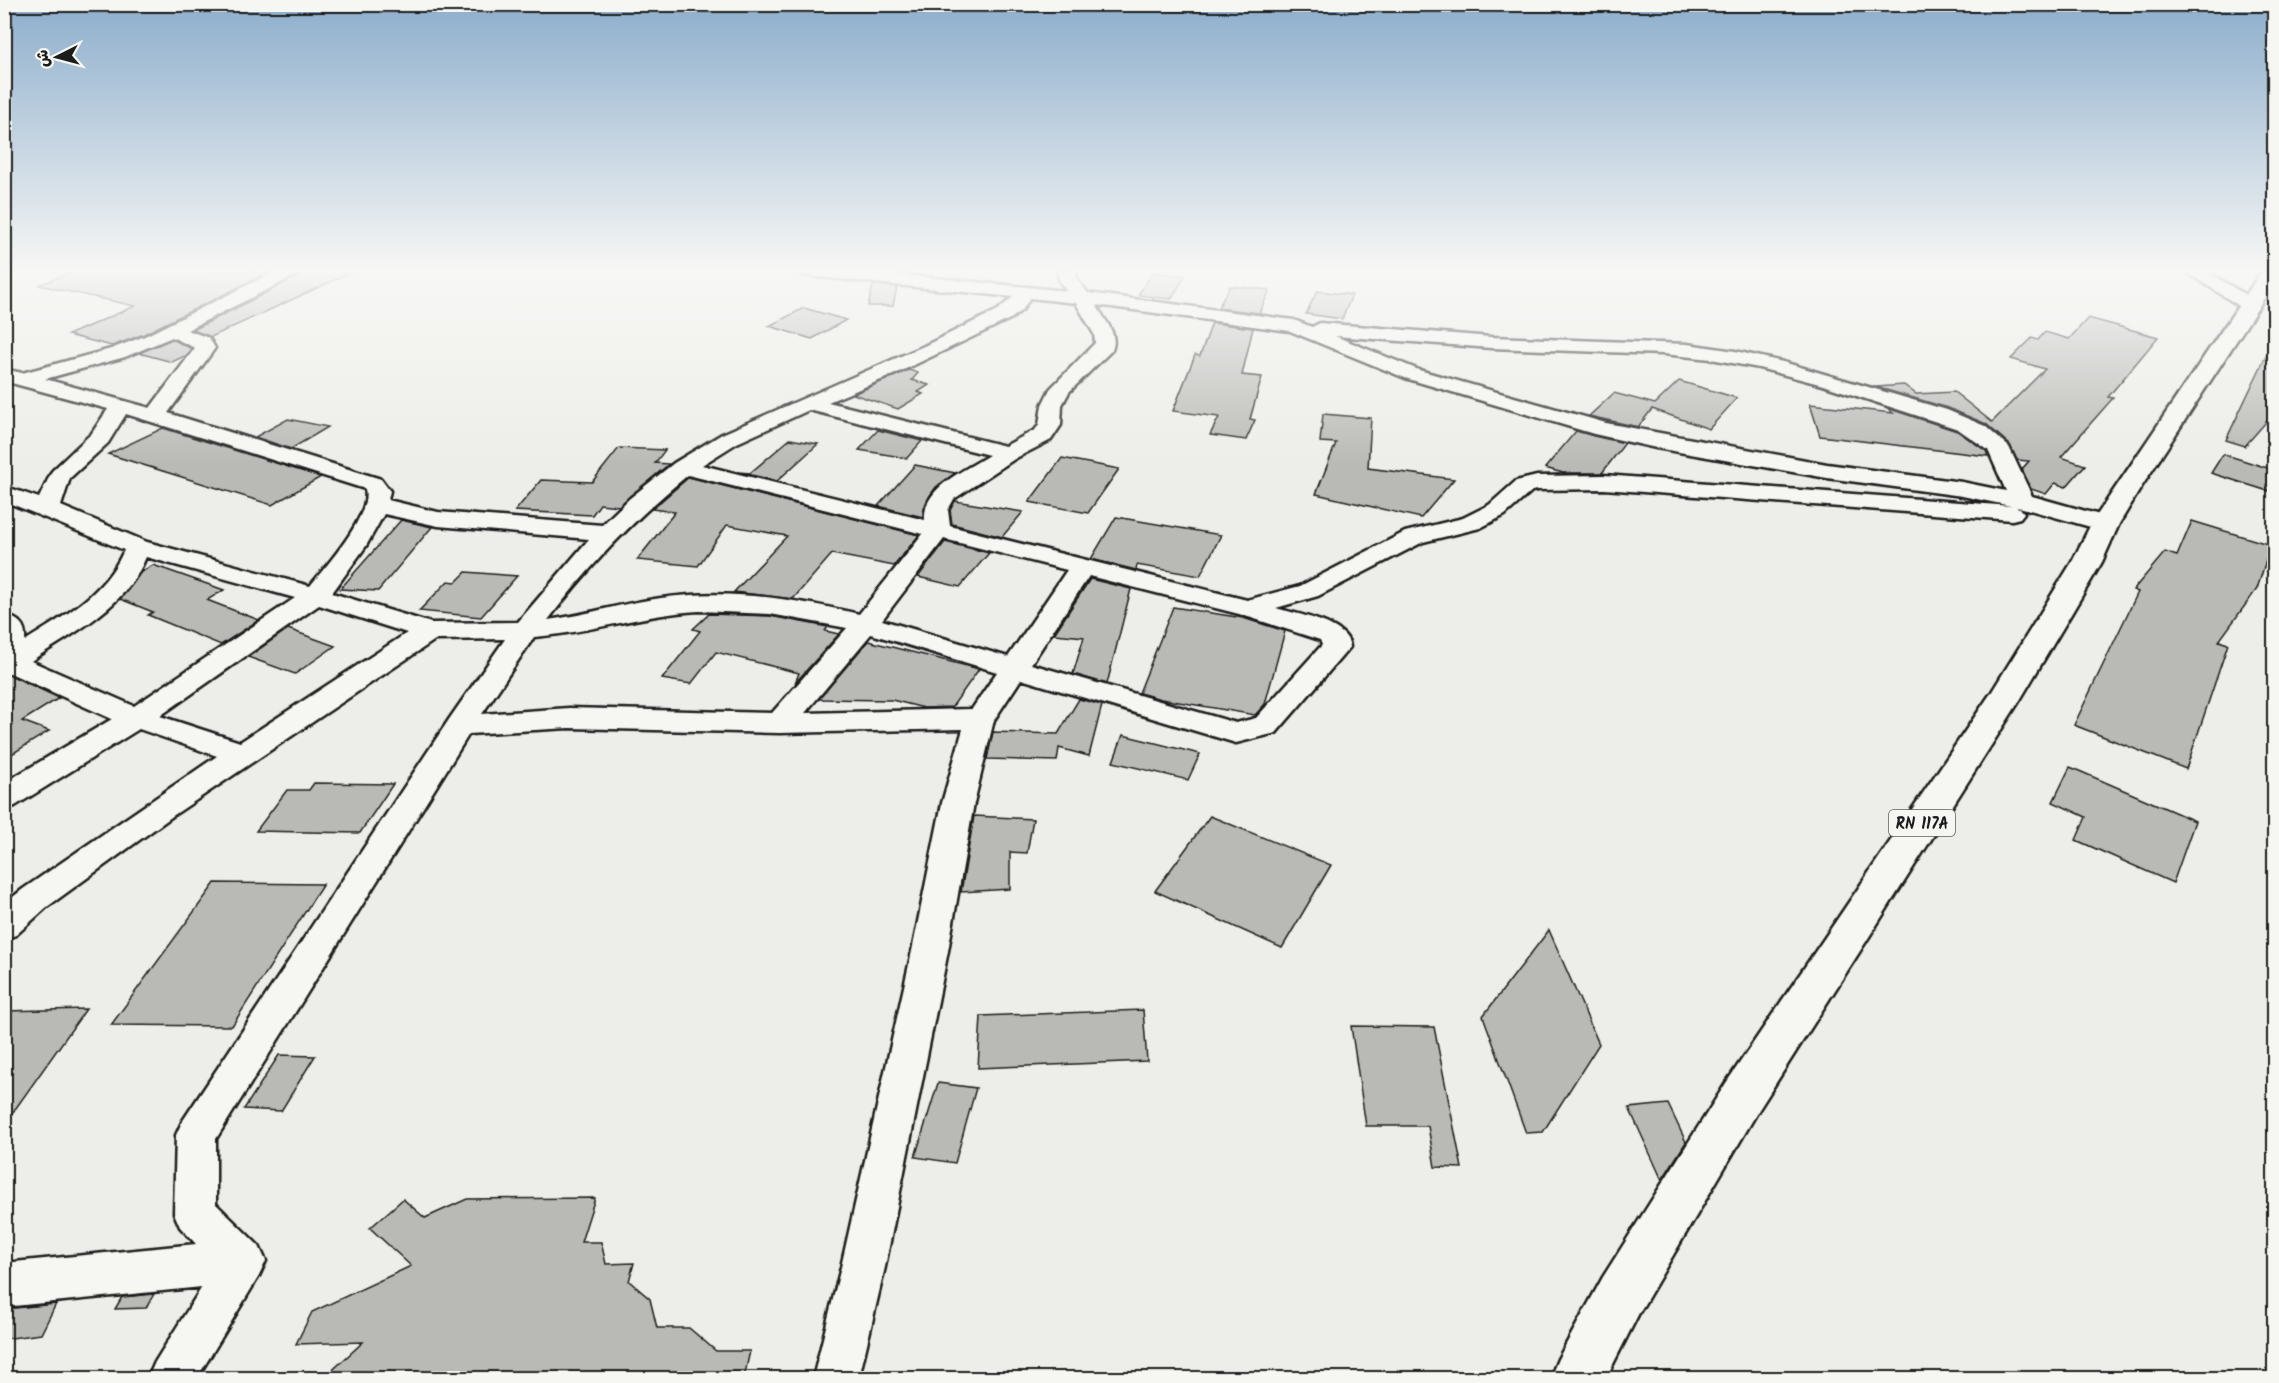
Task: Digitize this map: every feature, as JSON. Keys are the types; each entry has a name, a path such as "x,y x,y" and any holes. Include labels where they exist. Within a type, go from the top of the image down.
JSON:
{"main road":[{"name":"RN 117A","path":"1577,1378 1621,1295 1742,1097 2003,699 2087,562 2088,520 2227,336"}],"street":[{"path":"4,398 22,380 117,353 161,336"},
{"path":"155,416 205,348 202,342 185,336"},
{"path":"244,1261 195,1213 196,1135 460,725 527,630 608,533 684,467 737,436 807,402 886,371 960,336"},
{"path":"780,723 865,624 938,531 936,510 944,495 1008,453 1043,435 1050,426 1052,405 1060,389 1102,350 1105,343 1104,336"},
{"path":"1317,336 1412,374 1602,429 1656,441 1827,471 1962,489 2022,501 2088,520"},
{"path":"1412,336 1516,344 1690,351 1748,360 1874,394 1977,431 1998,447 2022,501"},
{"path":"4,798 136,718 316,596 350,550 377,505 378,491 373,484 283,454 121,406 22,380"},
{"path":"807,402 864,419 1008,453"},
{"path":"49,509 51,493 57,477 101,437 121,406"},
{"path":"4,493 49,509 138,547 316,596 429,631 473,633 527,630 577,624 672,604 760,603 791,607 865,624 1017,667 1228,732 1250,731 1266,726 1330,656 1337,643 1334,637 1324,632 1248,608 684,467"},
{"path":"1248,608 1309,591 1408,540 1471,523 1497,510 1524,486 1537,483 1604,482 1781,494 2088,520"},
{"path":"377,505 438,519 608,533"},
{"path":"7,664 81,615 111,591 126,573 138,547"},
{"path":"836,1378 863,1267 930,951 958,803 980,719 1083,566"},
{"path":"4,623 12,629 7,664"},
{"path":"4,924 20,897 163,807 429,631"},
{"path":"7,664 136,718 243,754"},
{"path":"460,725 568,718 780,723 980,719"},
{"path":"4,1285 244,1261"},
{"path":"171,1378 244,1261"}],"building":[{"path":"70,336 140,336 112,346"},
{"path":"801,336 818,336 812,339"},
{"path":"1207,336 1251,336 1242,375 1262,377 1250,419 1255,420 1246,440 1210,435 1219,417 1173,411 1195,355 1200,356"},
{"path":"2042,336 2057,336 2069,339 2072,336 2158,337 2108,397 2113,398 2061,457 2085,465 2066,487 2055,483 2046,494 2031,489 2022,469 2029,461 2017,460 2010,445 1986,424 1948,408 1876,387 1904,385 1916,394 1954,392 1992,422 2045,369 2011,359 2032,338 2038,340"},
{"path":"172,339 192,349 187,355 172,362 139,353"},
{"path":"2274,339 2274,413 2245,446 2226,440"},
{"path":"909,370 918,373 912,380 929,385 918,392 923,394 898,409 853,394"},
{"path":"1679,381 1737,398 1709,429 1652,409 1638,427 1589,416 1614,393 1655,404"},
{"path":"1810,404 1893,413 1887,408 1957,431 1986,451 1988,456 1820,436"},
{"path":"1323,414 1371,418 1368,468 1454,479 1421,518 1316,494 1336,443 1320,442"},
{"path":"288,419 328,427 291,449 255,437"},
{"path":"163,428 321,477 272,505 108,454"},
{"path":"878,430 922,441 907,458 859,450"},
{"path":"1576,431 1625,443 1602,473 1563,473 1545,468"},
{"path":"790,439 818,444 777,481 738,472 750,473"},
{"path":"619,448 665,450 655,463 669,464 619,506 600,504 592,515 515,511 541,480 592,482"},
{"path":"2223,454 2274,470 2274,480 2268,491 2211,473"},
{"path":"1062,458 1119,469 1088,513 1029,502"},
{"path":"915,465 955,473 936,487 929,497 923,517 878,506"},
{"path":"689,477 919,535 894,566 832,554 793,599 734,592 787,536 727,525 698,566 637,560 675,512 652,509"},
{"path":"955,501 1023,512 1002,537 952,524 950,510"},
{"path":"1116,517 1221,535 1200,576 1137,565 1136,570 1091,559"},
{"path":"401,520 432,527 378,591 340,589"},
{"path":"2192,521 2271,545 2257,589 2219,641 2228,644 2186,769 2074,725 2138,592 2133,590 2165,552 2177,556"},
{"path":"945,542 989,553 960,587 918,577"},
{"path":"153,565 224,590 207,600 259,620 221,645 148,615 153,612 120,599 141,572"},
{"path":"466,572 517,576 481,617 419,611 448,581 456,582"},
{"path":"1090,579 1131,589 1107,684 1073,674 1084,637 1054,634"},
{"path":"1173,607 1243,618 1285,631 1265,704 1255,715 1139,693"},
{"path":"709,614 770,616 828,627 825,631 839,634 795,683 799,673 716,652 691,684 662,679 700,631 693,629"},
{"path":"288,629 335,646 295,674 248,657"},
{"path":"868,641 979,669 952,707 924,708 892,700 819,699"},
{"path":"10,675 59,698 22,721 49,731 4,759 4,677"},
{"path":"1079,699 1102,705 1089,756 1059,748 1057,761 987,759 993,732 1058,734"},
{"path":"1123,735 1200,754 1188,780 1113,762"},
{"path":"2070,767 2195,821 2173,883 2076,840 2086,817 2053,802"},
{"path":"314,783 393,784 360,833 256,831 287,790 309,790"},
{"path":"974,816 1033,819 1027,853 1010,852 1010,889 961,892"},
{"path":"1210,816 1331,865 1282,948 1155,891"},
{"path":"215,883 323,884 232,1026 111,1025"},
{"path":"1549,930 1599,1044 1543,1132 1526,1133 1483,1016"},
{"path":"86,1009 4,1125 4,1011"},
{"path":"1143,1010 1147,1061 978,1068 981,1016"},
{"path":"1351,1026 1434,1027 1462,1168 1435,1167 1428,1126 1366,1126"},
{"path":"279,1055 315,1056 281,1111 244,1109"},
{"path":"938,1083 976,1088 955,1163 915,1157"},
{"path":"1668,1104 1686,1142 1662,1180 1629,1108"},
{"path":"595,1198 581,1242 601,1242 606,1264 634,1263 629,1281 650,1299 657,1328 689,1328 716,1351 750,1351 744,1378 324,1378 363,1342 296,1344 312,1312 411,1266 370,1228 403,1199 425,1218 467,1199"},
{"path":"154,1294 146,1308 115,1309 122,1297"},
{"path":"56,1304 41,1334 4,1339 4,1309"}]}
